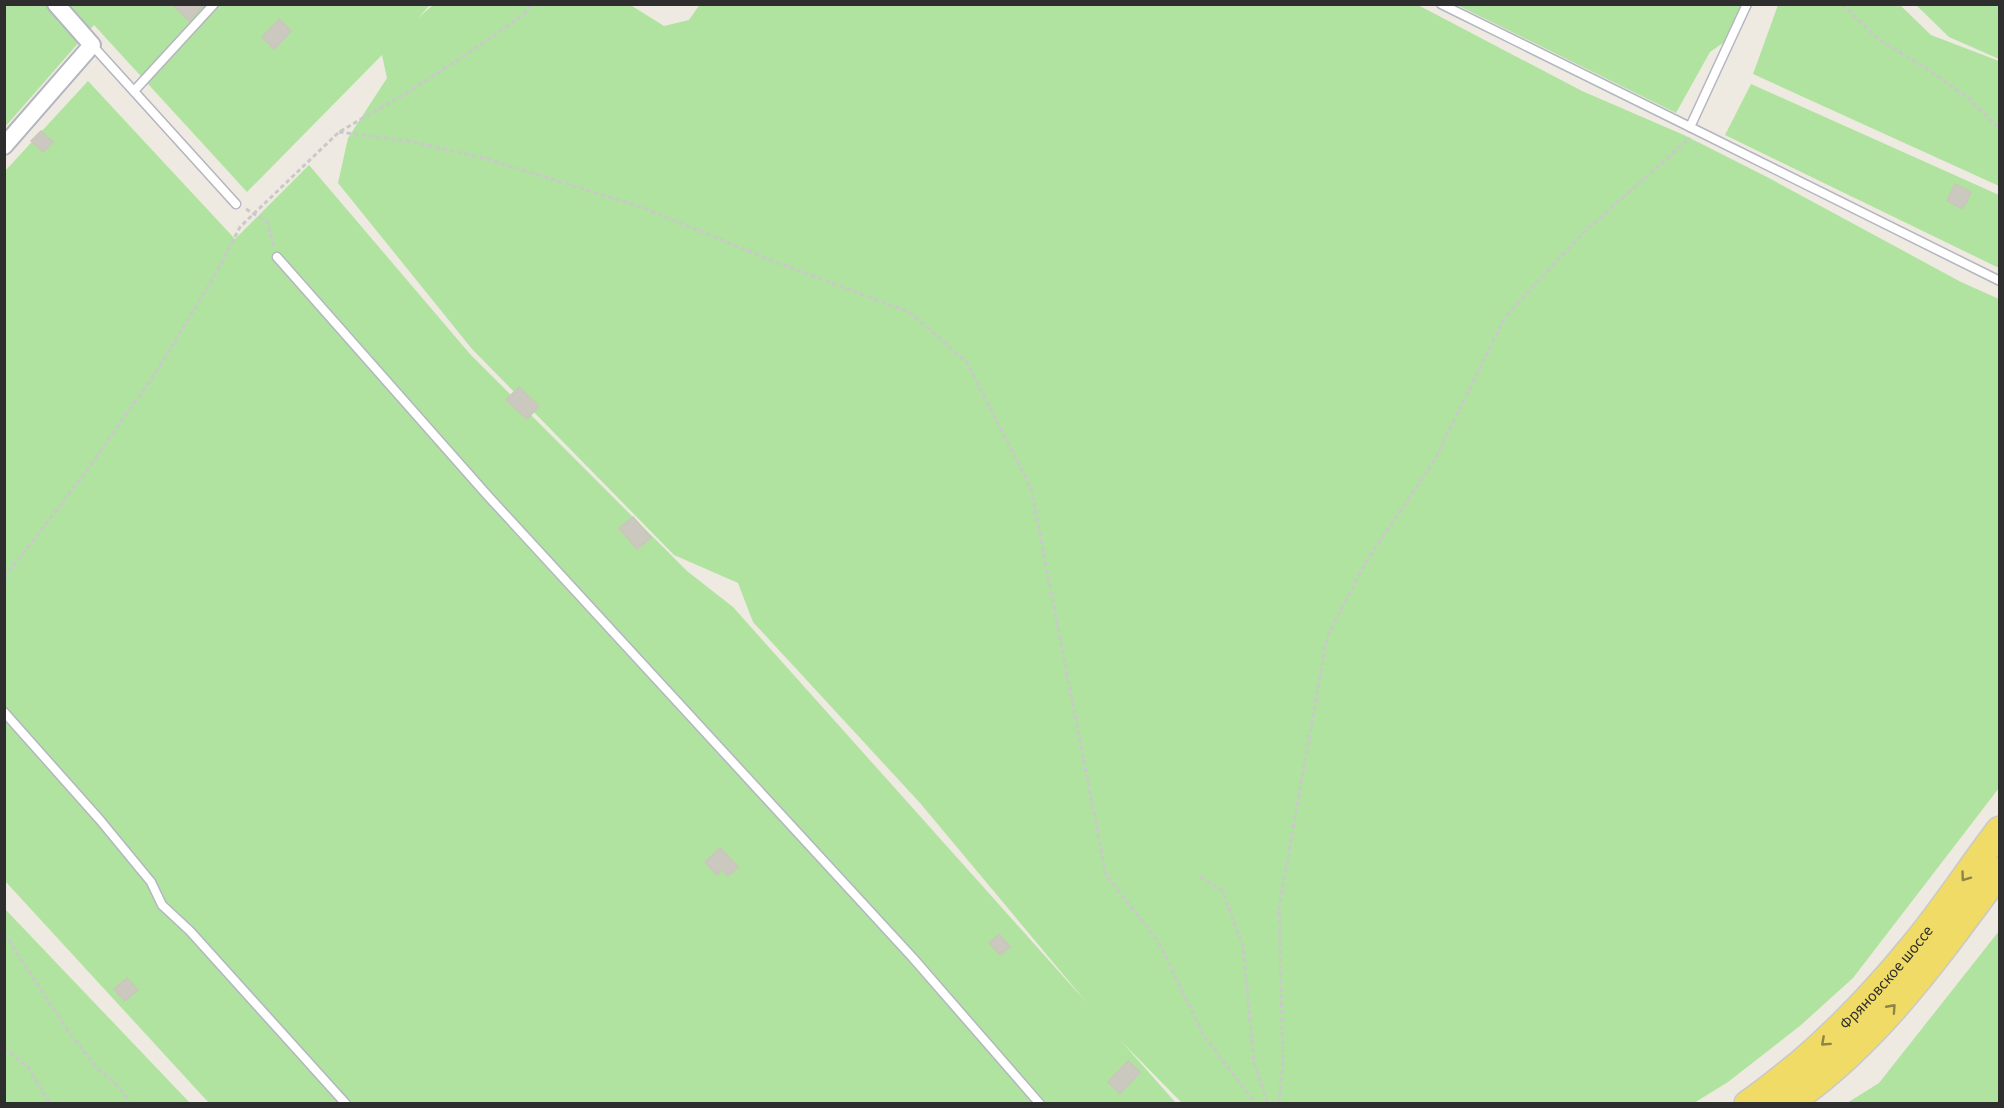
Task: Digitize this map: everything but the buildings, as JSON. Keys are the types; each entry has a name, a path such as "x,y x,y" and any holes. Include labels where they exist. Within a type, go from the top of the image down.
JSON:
{"main road":[{"name":"Фряновское шоссе","path":"1748,1104 1761,1096 1845,1024 1914,946 2000,830"},
{"name":"Фряновское шоссе","path":"1787,1104 1830,1071 1892,1009 1932,962 2000,871"}],"street":[{"path":"4,146 92,45 56,4"}],"lane":[{"path":"134,91 214,4"},
{"path":"1440,4 2000,281"},
{"path":"1694,129 1747,4"},
{"path":"92,45 236,204"},
{"path":"277,257 488,496 913,958 1040,1104"},
{"path":"4,712 152,882 162,905 190,931 346,1104"}],"path":[{"path":"4,578 85,472 156,372 214,278 240,227 339,132 476,48 524,14 531,4"},
{"path":"1842,4 1878,39 1926,68 1968,98 2000,129"},
{"path":"1279,1104 1283,1062 1279,908 1327,637 1367,560 1434,461 1505,317 1583,233 1694,129"},
{"path":"339,132 414,142 487,159 641,207 773,261 909,312 966,361 1030,488 1106,875 1158,941 1204,1036 1256,1104"},
{"path":"236,204 267,222 277,257"},
{"path":"1200,877 1222,890 1243,946 1254,1063 1268,1104"},
{"path":"4,933 69,1031 98,1069 116,1084 131,1104"},
{"path":"4,1048 28,1067 50,1104"}],"green space":[{"path":"629,4 664,26 689,20 700,4 1418,5 1582,91 1684,135 1769,178 1961,282 1999,299 1999,788 1853,978 1801,1025 1728,1082 1694,1103 1182,1103 1121,1041 1176,1103 209,1103 5,881 5,171 88,81 235,239 309,165 470,354 687,571 733,607 1087,1003 920,803 753,622 738,583 674,555 472,349 338,183 348,138 387,78 382,55 247,192 94,25 5,127 5,5 430,5 418,18 433,5"},
{"path":"1457,5 1745,5 1740,31 1710,52 1676,113"},
{"path":"1778,5 1900,5 1931,35 1999,61 1999,186 1753,74"},
{"path":"1916,5 1999,5 1999,59 1949,37"},
{"path":"1751,84 1999,195 1999,268 1725,135"},
{"path":"5,909 190,1103 5,1103"},
{"path":"1999,931 1999,1103 1847,1103 1879,1083"}]}
